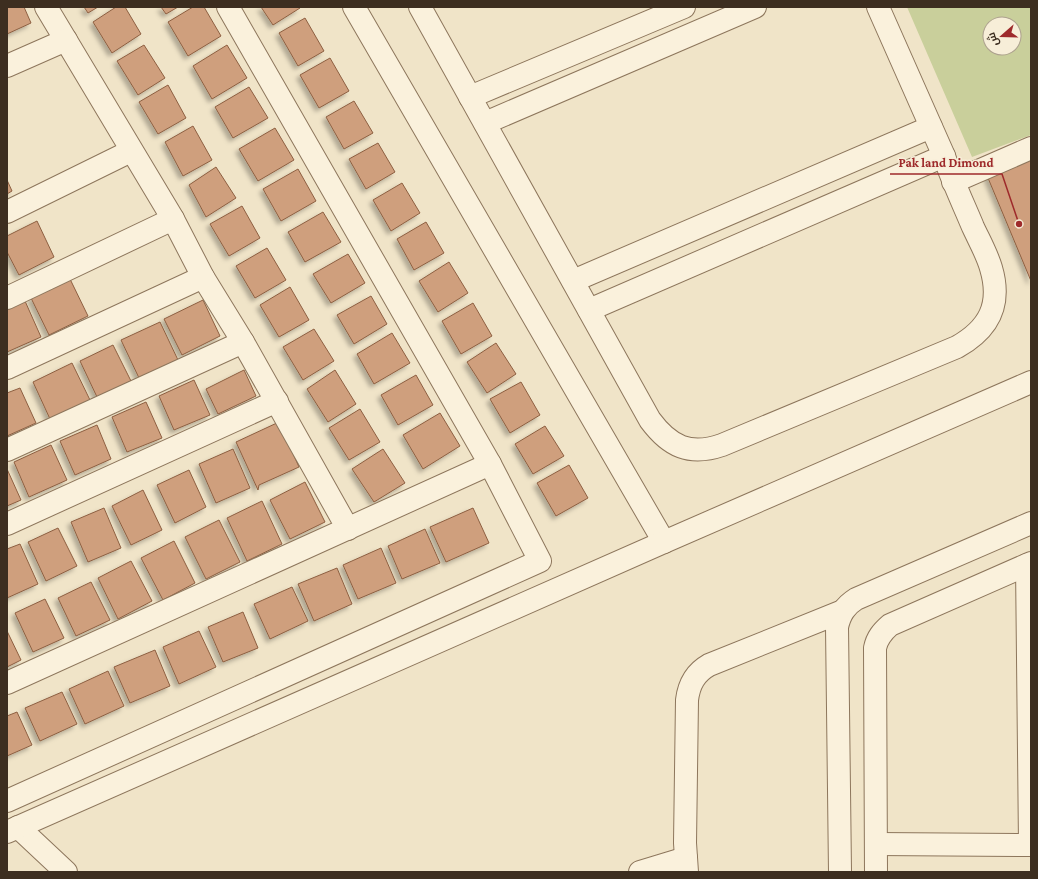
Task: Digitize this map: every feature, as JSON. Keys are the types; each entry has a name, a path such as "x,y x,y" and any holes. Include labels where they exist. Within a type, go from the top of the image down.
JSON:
{"street":[{"path":"46,7 173,219 203,277 277,401 348,529"},
{"path":"7,801 540,561 490,464 228,7"},
{"path":"354,7 664,542"},
{"path":"420,7 650,420 659,432 669,441 681,447 695,450 709,450 722,445 957,347 971,339 983,328 991,314 995,298 995,282 991,267 878,7"},
{"path":"470,97 684,7"},
{"path":"485,123 755,7"},
{"path":"7,66 66,40"},
{"path":"573,282 931,127"},
{"path":"953,182 1031,148"},
{"path":"7,212 131,151"},
{"path":"589,310 944,156"},
{"path":"7,298 173,219"},
{"path":"7,368 203,277"},
{"path":"7,450 243,342"},
{"path":"66,872 12,830 664,542 1031,382"},
{"path":"7,524 277,401"},
{"path":"7,683 490,464"},
{"path":"840,872 839,618 848,604 856,599 1031,523"},
{"path":"876,844 1030,846 1029,564 890,626 880,635 877,641 875,648 876,872"},
{"path":"640,872 686,865 687,700 690,683 701,670 709,665 843,611"}],"green space":[{"path":"907,7 1031,7 1031,135 972,157"}],"building":[{"path":"7,7 24,7 31,23 7,34"},
{"path":"84,7 98,7 88,13"},
{"path":"116,7 125,7 141,34 112,53 93,22"},
{"path":"161,7 178,7 166,14"},
{"path":"193,7 204,7 221,36 188,56 168,22"},
{"path":"261,7 299,7 300,8 273,25"},
{"path":"305,18 324,51 298,66 279,33"},
{"path":"144,45 165,78 138,95 117,61"},
{"path":"227,45 247,78 212,99 193,66"},
{"path":"330,58 349,91 319,108 300,75"},
{"path":"168,85 186,118 158,134 139,102"},
{"path":"249,87 268,118 233,138 215,107"},
{"path":"354,101 373,133 344,149 326,117"},
{"path":"193,126 212,160 183,176 165,142"},
{"path":"275,128 294,160 258,181 239,149"},
{"path":"378,143 395,172 366,189 349,159"},
{"path":"1031,146 1031,281 983,166"},
{"path":"216,167 236,198 206,217 189,185"},
{"path":"298,169 316,201 281,221 263,189"},
{"path":"7,180 12,191 7,194"},
{"path":"402,183 420,213 391,231 373,200"},
{"path":"242,206 260,238 229,256 210,224"},
{"path":"323,212 341,242 305,262 288,232"},
{"path":"37,221 54,257 19,275 7,252 7,236"},
{"path":"426,222 444,253 414,270 397,239"},
{"path":"267,248 286,280 255,298 236,266"},
{"path":"348,254 365,283 331,303 313,274"},
{"path":"449,262 468,293 438,312 419,281"},
{"path":"70,279 88,316 49,335 31,298"},
{"path":"290,287 309,320 279,337 260,305"},
{"path":"371,296 387,324 354,344 337,315"},
{"path":"203,300 220,336 182,355 164,319"},
{"path":"25,301 41,337 7,352 7,309"},
{"path":"473,303 492,336 461,354 442,321"},
{"path":"160,322 178,360 139,378 121,340"},
{"path":"314,329 334,361 303,380 283,347"},
{"path":"392,333 410,363 374,384 357,354"},
{"path":"496,343 516,374 487,393 467,362"},
{"path":"113,345 131,381 97,397 80,361"},
{"path":"72,363 90,400 50,419 33,382"},
{"path":"244,370 256,396 218,414 206,389"},
{"path":"335,370 356,404 328,422 307,389"},
{"path":"416,375 433,405 398,425 381,395"},
{"path":"194,380 210,415 174,430 159,396"},
{"path":"521,382 540,415 510,433 490,399"},
{"path":"20,388 36,423 7,436 7,393"},
{"path":"146,402 162,438 127,452 112,417"},
{"path":"360,409 380,442 349,460 329,428"},
{"path":"440,413 460,446 423,469 403,435"},
{"path":"279,422 299,467 259,485 258,490 236,442"},
{"path":"97,425 111,459 75,475 60,441"},
{"path":"545,426 564,456 533,474 515,444"},
{"path":"51,445 67,480 29,497 14,462"},
{"path":"233,449 250,488 216,503 199,464"},
{"path":"383,449 405,483 374,502 352,469"},
{"path":"569,465 588,498 556,516 537,483"},
{"path":"7,469 21,500 7,506"},
{"path":"189,470 206,507 175,523 157,485"},
{"path":"305,482 325,522 290,539 270,500"},
{"path":"143,490 162,530 131,545 112,506"},
{"path":"262,501 282,544 247,561 227,518"},
{"path":"104,508 121,548 88,562 71,522"},
{"path":"473,508 489,543 446,562 430,527"},
{"path":"219,520 240,562 206,579 185,537"},
{"path":"58,528 77,566 46,581 28,542"},
{"path":"425,529 440,563 402,579 388,546"},
{"path":"174,541 195,583 163,600 141,558"},
{"path":"20,544 38,584 7,598 7,549"},
{"path":"381,548 396,583 358,599 343,565"},
{"path":"131,561 152,601 118,619 98,578"},
{"path":"337,568 352,604 314,621 298,584"},
{"path":"91,582 110,620 76,636 58,598"},
{"path":"292,587 308,621 270,639 254,604"},
{"path":"45,599 64,638 33,652 15,613"},
{"path":"243,612 258,648 223,662 208,627"},
{"path":"7,631 21,660 7,667"},
{"path":"199,631 216,667 179,684 163,647"},
{"path":"155,650 170,686 130,703 114,667"},
{"path":"108,671 124,706 85,724 69,689"},
{"path":"62,692 77,724 40,741 25,708"},
{"path":"17,712 32,745 7,756 7,716"}],"place":[{"name":"Pak land Dimond","path":"1019,224"}]}
